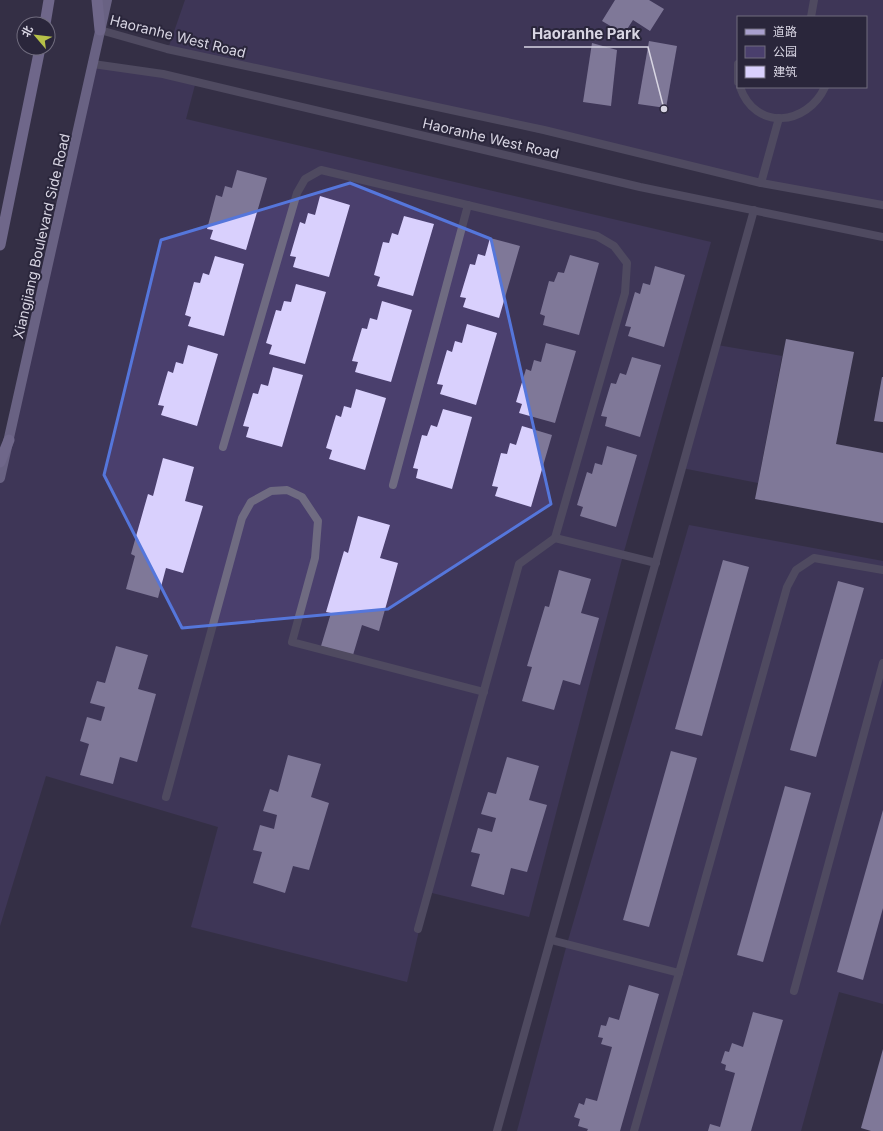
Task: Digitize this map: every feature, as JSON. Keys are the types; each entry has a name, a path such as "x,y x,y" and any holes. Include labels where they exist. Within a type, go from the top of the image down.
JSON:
{"highway":[{"path":"46,16 49,0"},
{"path":"97,0 100,30"},
{"path":"0,245 38,56"},
{"path":"0,462 9,440"}],"main road":[{"name":"Xiangjiang Boulevard Side Road","path":"0,478 94,64 107,0"}],"street":[{"path":"811,16 814,0"},
{"name":"Haoranhe West Road","path":"100,30 168,49 544,130 761,183 883,205"},
{"name":"Haoranhe West Road","path":"94,64 163,74 640,187 883,237"},
{"path":"740,88 742,95 752,107 764,115 779,118 794,117 807,111 818,101 824,88"},
{"path":"761,183 779,118"},
{"path":"223,446 297,193 305,179 321,170 596,236 614,246 627,263 625,293 555,538 519,564 418,929"},
{"path":"393,485 468,205"},
{"path":"498,1131 754,210"},
{"path":"166,797 242,518 251,502 272,491 287,490 302,497 318,521 315,558 292,642 484,692"},
{"path":"555,538 656,563"},
{"path":"634,1131 787,587 796,570 814,558 883,570"},
{"path":"794,990 883,663"},
{"path":"551,940 679,973"}],"highlighted area":[{"path":"350,183 491,239 551,504 388,609 182,628 104,475 161,240"}],"green space":[{"path":"185,0 883,0 883,205 761,183 168,49"},
{"path":"93,64 196,81 186,119 711,242 623,555 529,917 428,892 407,982 191,927 218,827 46,776 0,926 0,478"},
{"path":"717,345 782,356 758,483 682,468"},
{"path":"689,525 883,561 883,1004 839,992 801,1131 517,1131 567,944"}],"building":[{"path":"615,0 649,0 664,9 650,31 633,20 624,34 602,21"},
{"path":"649,41 677,46 666,108 638,104"},
{"path":"592,43 617,50 611,106 583,102"},
{"path":"237,170 267,178 246,250 210,239 213,230 207,229 216,195 222,197 225,186 232,188"},
{"path":"320,196 350,205 329,277 293,267 296,257 290,256 300,222 305,224 308,213 315,215"},
{"path":"404,216 434,224 413,296 377,286 380,277 374,275 383,242 389,243 392,233 398,235"},
{"path":"490,238 520,246 499,318 463,307 466,298 460,297 470,264 475,265 478,254 485,256"},
{"path":"570,255 599,263 579,335 543,325 545,316 540,314 549,281 554,282 558,272 564,273"},
{"path":"215,256 244,264 224,336 188,326 191,317 185,315 194,282 200,283 203,273 209,275"},
{"path":"655,266 685,275 664,347 628,336 631,327 625,326 635,292 640,294 643,283 650,285"},
{"path":"296,284 326,292 305,364 269,354 272,345 266,343 276,310 281,311 284,301 291,302"},
{"path":"382,301 412,310 391,382 355,372 358,362 352,361 362,328 367,329 370,318 377,320"},
{"path":"467,324 497,333 476,405 440,394 443,385 437,384 447,350 452,352 455,341 462,343"},
{"path":"786,339 854,352 836,444 883,453 883,523 755,499"},
{"path":"546,343 576,351 555,423 519,413 522,404 516,402 526,369 531,371 534,360 541,362"},
{"path":"188,345 218,354 197,426 161,415 164,406 158,405 168,371 173,373 176,362 183,364"},
{"path":"632,357 661,365 640,437 605,426 607,417 601,416 611,383 616,384 620,373 626,375"},
{"path":"273,367 303,375 282,447 246,437 249,427 243,426 253,393 258,394 261,384 268,386"},
{"path":"883,377 883,422 874,421"},
{"path":"356,389 386,398 365,470 329,459 332,450 326,448 336,415 341,417 344,406 351,408"},
{"path":"443,409 472,417 452,489 416,478 418,469 413,468 422,435 427,436 431,425 437,427"},
{"path":"522,426 552,435 531,507 495,496 498,487 492,486 501,453 507,454 510,443 516,445"},
{"path":"607,446 637,455 616,527 580,516 583,507 577,505 587,472 592,474 595,463 602,465"},
{"path":"163,458 194,467 185,501 203,506 183,573 166,568 158,598 126,589 135,556 131,554 148,494 153,496"},
{"path":"358,516 390,525 380,558 398,563 379,631 362,625 353,655 321,646 331,613 326,612 344,551 348,553"},
{"path":"723,560 749,567 702,736 675,729"},
{"path":"559,570 591,579 581,613 599,618 580,685 563,680 554,710 522,701 532,667 527,666 545,606 549,607"},
{"path":"838,581 864,588 816,757 790,750"},
{"path":"116,646 148,655 138,689 156,694 137,762 120,757 113,784 80,775 89,744 80,741 87,717 101,721 105,707 90,703 97,681 105,683"},
{"path":"671,751 697,758 649,927 623,920"},
{"path":"288,755 321,764 311,797 329,803 309,870 293,866 285,893 253,883 262,852 253,850 260,825 274,829 277,815 263,811 270,789 278,792"},
{"path":"507,757 539,766 529,800 547,805 527,872 511,868 504,895 471,886 480,854 471,852 478,828 492,832 496,818 481,814 488,792 496,794"},
{"path":"785,786 811,793 763,962 737,955"},
{"path":"883,810 883,908 863,980 837,972"},
{"path":"629,985 659,994 620,1131 587,1131 588,1129 578,1126 580,1119 574,1117 579,1103 584,1105 586,1098 597,1101 612,1047 601,1044 603,1038 598,1037 601,1025 606,1026 609,1017 619,1020"},
{"path":"753,1012 783,1020 751,1131 708,1131 710,1124 720,1127 735,1073 725,1070 726,1065 721,1063 725,1051 729,1052 732,1043 743,1047"},
{"path":"883,1049 883,1131 871,1131 861,1128"}],"place":[{"name":"Haoranhe Park","path":"664,109"}]}
